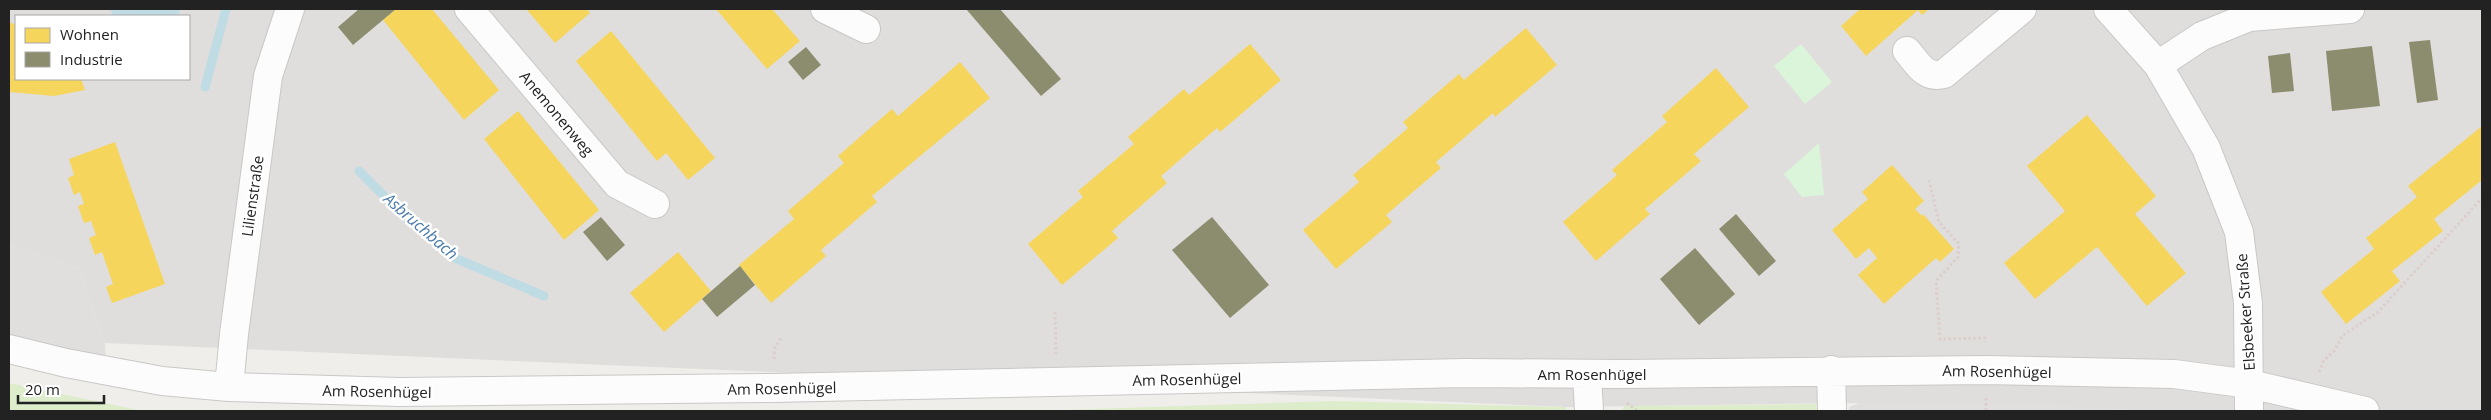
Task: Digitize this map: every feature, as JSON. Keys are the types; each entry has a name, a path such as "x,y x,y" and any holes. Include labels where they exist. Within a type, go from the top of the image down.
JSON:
{"street":[{"name":"Lilienstraße","path":"229,387 268,76 290,9"},
{"name":"Anemonenweg","path":"469,9 617,184 655,204"},
{"path":"826,9 866,29"},
{"path":"1907,51 1927,74 1934,77 1944,74 2022,9"},
{"name":"Elsbeeker Straße","path":"2108,9 2158,65 2206,148 2239,232 2248,303 2249,411"},
{"path":"2158,65 2202,36 2249,17 2350,9"},
{"name":"Am Rosenhügel","path":"9,349 106,371 162,381 229,387 399,392 511,392 1466,373 1586,374 1831,370 1986,370 2174,374 2250,384 2365,411"},
{"path":"1831,370 1832,411"},
{"path":"1586,374 1588,411"}],"path":[{"path":"1929,180 1938,222 1959,244 1958,257 1936,281 1940,340"},
{"path":"2324,360 2334,351 2342,336 2378,312 2482,198"},
{"path":"1055,312 1056,382"},
{"path":"774,347 782,337"},
{"path":"1620,406 1624,402 1637,411"}],"shaded area":[{"path":"9,9 2482,9 2482,411 2058,411 1859,403 1566,407 105,343 79,268 9,244"},
{"path":"9,244 79,268 105,343 106,371 9,349"},
{"path":"1859,403 2064,405 2165,411 1849,411 1849,407"}],"green space":[{"path":"1801,44 1832,82 1805,104 1774,66"},
{"path":"1819,143 1824,195 1802,197 1784,174"},
{"path":"9,383 143,411 9,411"},
{"path":"1334,401 1566,407 1566,411 1030,411"},
{"path":"1816,404 1817,411 1622,411 1624,406"}],"water":[{"path":"110,9 180,9 179,15 113,15"}],"building: Wohnen":[{"path":"396,9 432,9 499,90 464,120 383,20"},
{"path":"587,9 590,13 555,43 527,10"},
{"path":"716,9 772,9 800,41 767,69"},
{"path":"1858,9 1929,9 1922,15 1918,10 1866,56 1841,26"},
{"path":"9,22 15,25 15,80 81,80 85,90 54,96 9,92"},
{"path":"1526,28 1557,65 1495,117 1493,113 1436,162 1441,168 1386,215 1392,222 1336,269 1303,230 1359,182 1353,175 1408,128 1403,122 1459,74 1464,80"},
{"path":"611,31 715,158 688,180 666,153 657,161 576,61"},
{"path":"1250,44 1281,80 1220,132 1217,128 1161,176 1167,183 1112,231 1118,238 1062,285 1028,244 1083,197 1078,191 1134,144 1128,137 1184,89 1189,95"},
{"path":"960,62 990,98 872,196 877,202 821,250 826,256 771,303 739,265 794,219 788,211 844,163 838,156 892,109 898,116"},
{"path":"1716,68 1749,107 1694,154 1701,161 1645,209 1650,214 1596,261 1563,222 1617,175 1612,170 1667,122 1662,116"},
{"path":"518,111 599,210 564,240 484,139"},
{"path":"2087,115 2156,196 2135,214 2186,273 2147,306 2097,247 2035,299 2004,263 2065,211 2027,166"},
{"path":"2482,126 2482,180 2434,219 2443,231 2392,271 2400,281 2346,324 2321,292 2374,249 2366,238 2417,197 2408,186"},
{"path":"115,142 165,284 112,303 106,287 113,284 102,252 95,255 89,238 96,235 91,221 84,223 78,206 84,204 80,192 74,195 68,178 74,175 69,159"},
{"path":"1892,165 1924,201 1915,209 1922,216 1923,214 1954,249 1940,262 1936,258 1884,304 1858,275 1877,258 1869,248 1856,259 1832,230 1868,199 1862,192"},
{"path":"678,252 711,291 664,332 630,293"}],"building: Industrie":[{"path":"359,9 396,9 353,45 338,27"},
{"path":"966,9 1000,9 1061,79 1041,96"},
{"path":"2430,40 2438,100 2417,103 2409,42"},
{"path":"2372,46 2380,106 2332,111 2326,51"},
{"path":"806,47 821,65 803,80 788,62"},
{"path":"2290,53 2294,91 2272,93 2268,56"},
{"path":"1736,214 1776,261 1759,276 1719,229"},
{"path":"601,217 625,245 607,261 583,232"},
{"path":"1212,217 1269,285 1230,318 1172,250"},
{"path":"1695,248 1735,294 1699,325 1660,279"},
{"path":"740,266 755,285 717,317 702,299"}],"waterway":[{"name":"Asbruchbach","path":"205,87 226,9"},
{"name":"Asbruchbach","path":"359,171 394,206 455,258 544,296"}]}
